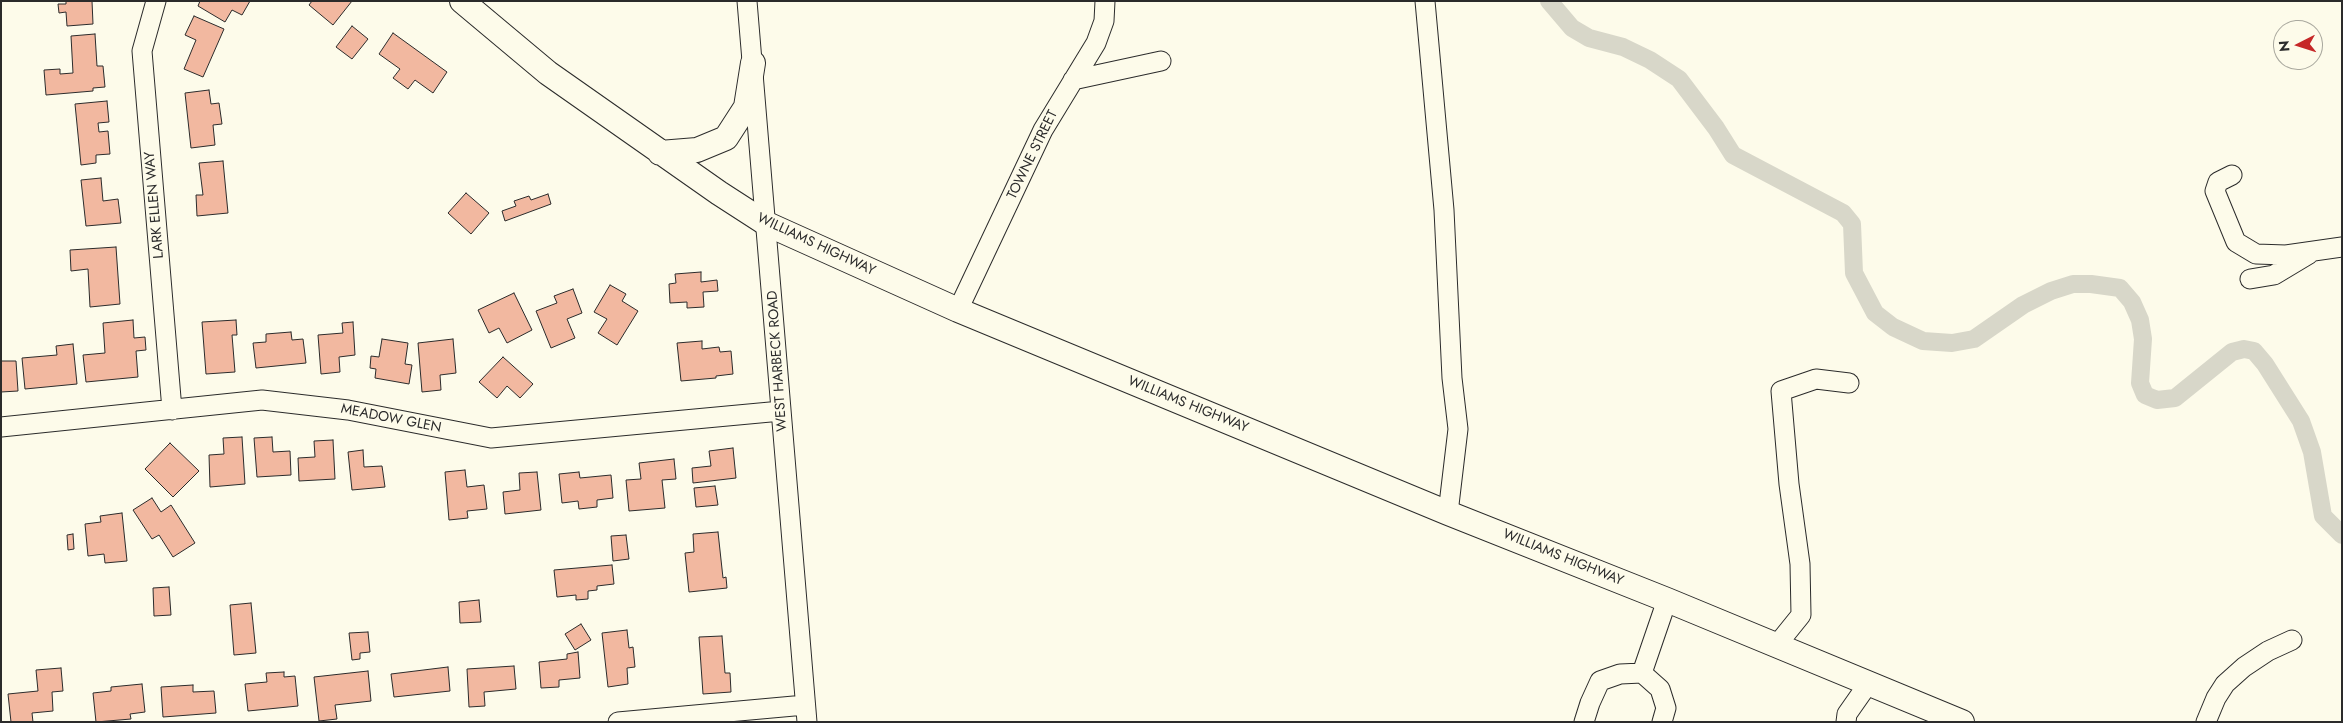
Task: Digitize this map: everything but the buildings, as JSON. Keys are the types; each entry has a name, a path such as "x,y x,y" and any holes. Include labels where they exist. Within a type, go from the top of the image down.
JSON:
{"main road":[{"name":"WILLIAMS HIGHWAY","path":"468,3 548,73 660,153 767,224 958,310 1448,513 1667,600 1962,722"},
{"path":"660,153 697,150 726,138 746,107 753,63"}],"street":[{"name":"LARK ELLEN WAY","path":"156,1 142,51 172,410"},
{"name":"WEST HARBECK ROAD","path":"747,1 767,224 806,713"},
{"name":"TOWNE STREET","path":"958,310 1042,130 1096,43 1104,21 1106,1"},
{"path":"1425,1 1444,210 1452,378 1458,429 1448,513"},
{"path":"1073,80 1160,60"},
{"path":"2232,175 2218,182 2215,191 2236,242 2256,254 2286,255 2342,247"},
{"path":"2250,279 2274,275 2314,251"},
{"path":"1776,646 1801,615 1800,564 1788,484 1781,391 1816,380 1849,383"},
{"name":"MEADOW GLEN","path":"1,426 262,400 348,410 490,438 781,411"},
{"path":"1642,672 1667,600"},
{"path":"2206,722 2216,698 2225,684 2244,667 2268,651 2292,640"},
{"path":"1584,722 1600,681 1620,674 1642,672 1660,689 1666,708 1662,722"},
{"path":"1846,722 1847,714 1868,684"},
{"path":"618,722 806,713"}],"waterway":[{"path":"1549,1 1572,28 1589,38 1623,47 1650,60 1679,79 1716,128 1733,155 1843,213 1852,224 1854,273 1875,313 1893,327 1923,341 1952,343 1974,339 2023,305 2051,291 2073,284 2091,284 2120,288 2132,302 2140,320 2143,339 2140,383 2145,395 2157,400 2175,398 2232,352 2244,349 2254,351 2265,364 2301,421 2312,452 2323,516 2342,535"}]}
